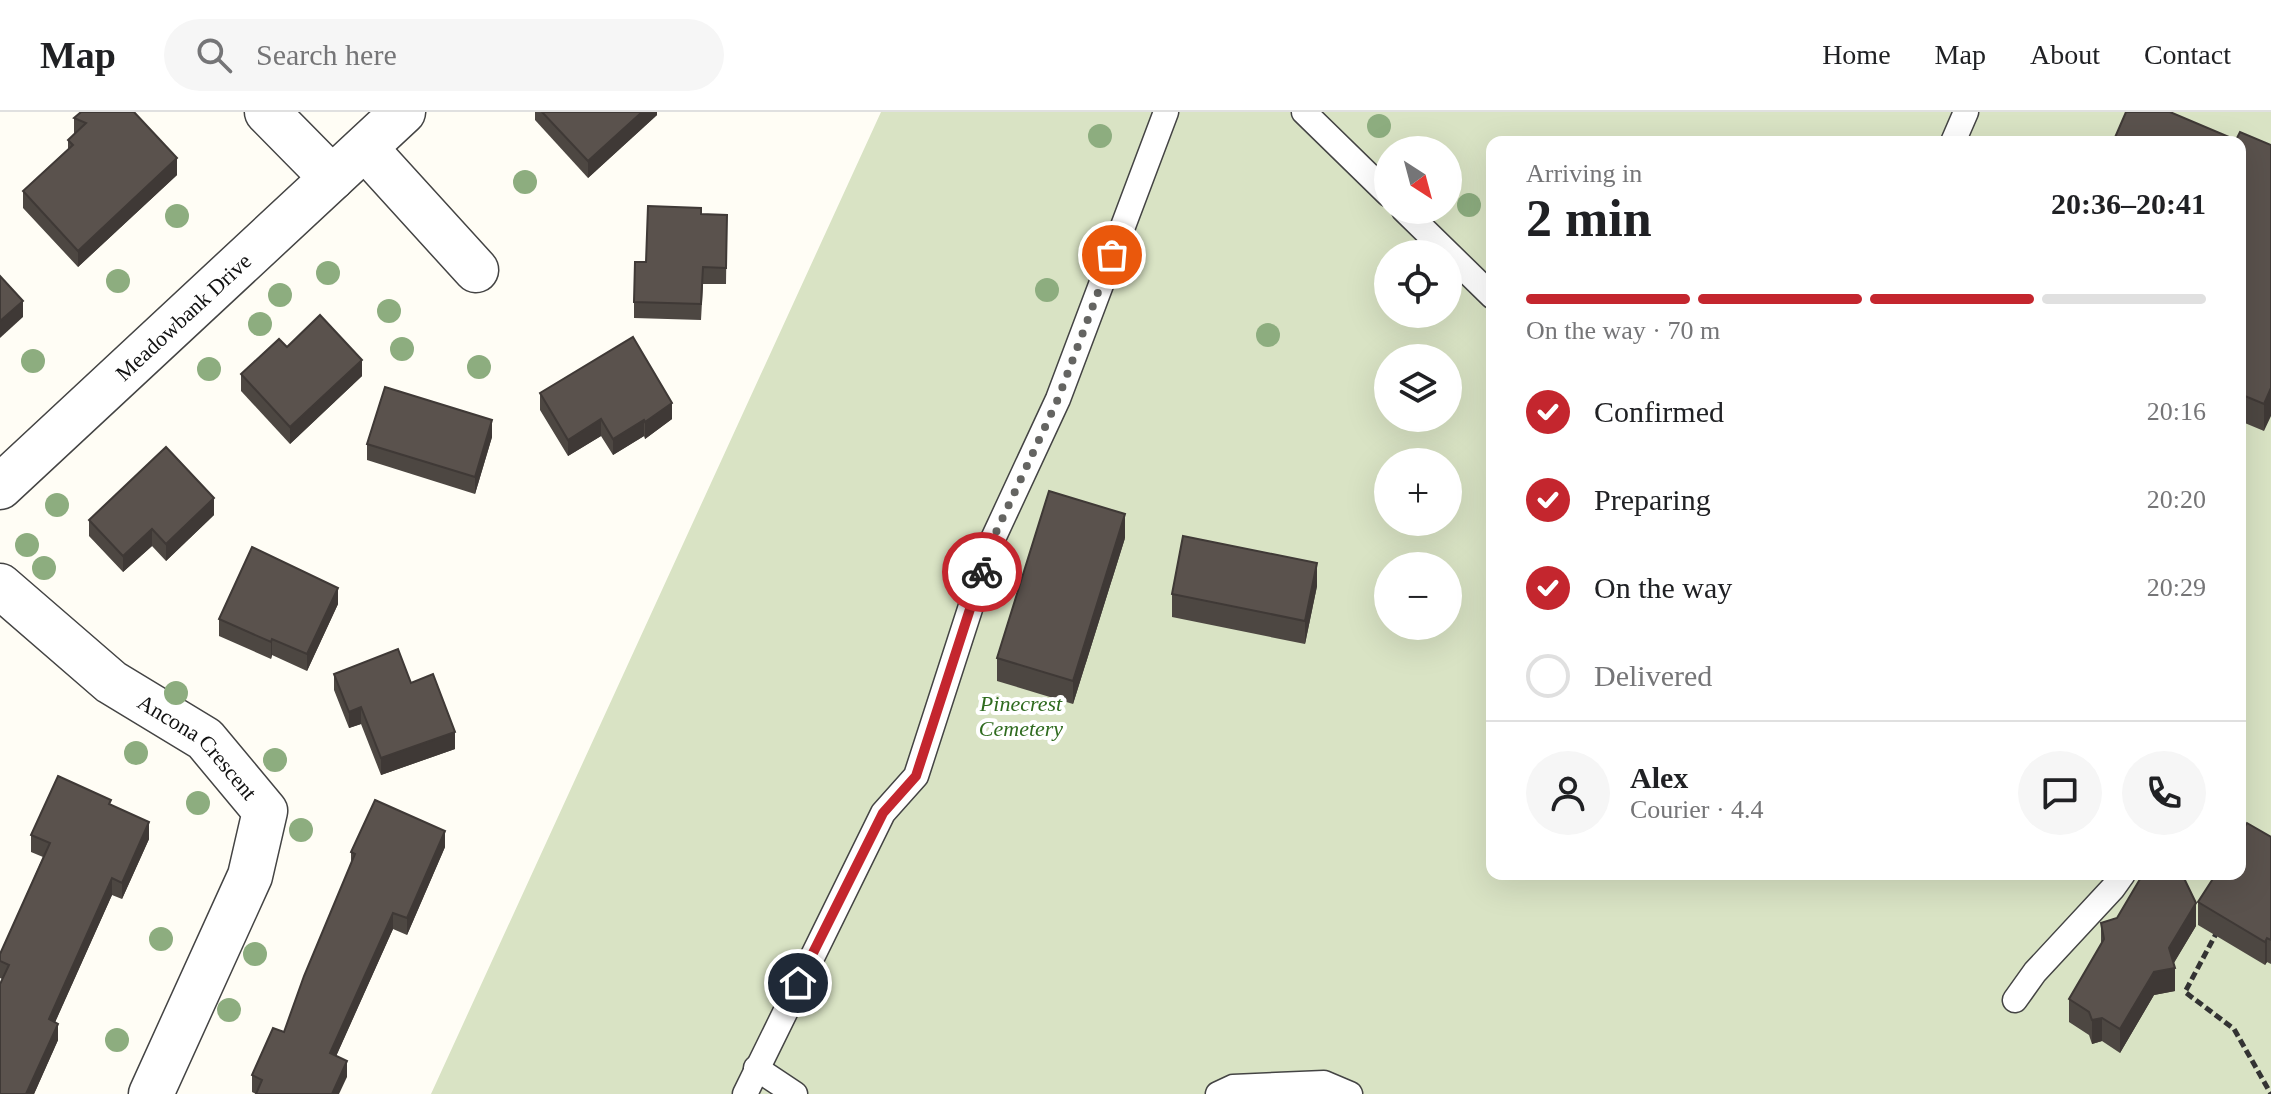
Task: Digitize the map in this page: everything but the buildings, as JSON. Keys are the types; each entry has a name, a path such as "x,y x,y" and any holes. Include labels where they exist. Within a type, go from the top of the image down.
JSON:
{"street":[{"path":"267,112 332,178"},
{"name":"Meadowbank Drive","path":"0,487 403,112"},
{"path":"365,148 476,270"},
{"name":"Ancona Crescent","path":"0,586 111,682 205,739 265,811 250,876 151,1094"}],"lane":[{"path":"745,1094 883,813 916,776 992,541 1058,399 1166,112"},
{"path":"1304,112 1374,180"},
{"path":"1956,136 1966,112"},
{"path":"1418,224 1486,290"},
{"path":"2015,1000 2035,972 2119,880"},
{"path":"756,1068 795,1094"},
{"path":"1218,1094 1233,1087 1324,1083 1350,1094"}],"path":[{"path":"2219,928 2185,992 2234,1029 2271,1094"}],"green space":[{"name":"Pinecrest Cemetery","path":"881,112 2271,112 2271,1094 431,1094"}],"way so far":[{"path":"982,572 992,541 1058,399 1112,255"}],"route":[{"path":"798,983 883,813 916,776 982,572"}]}
